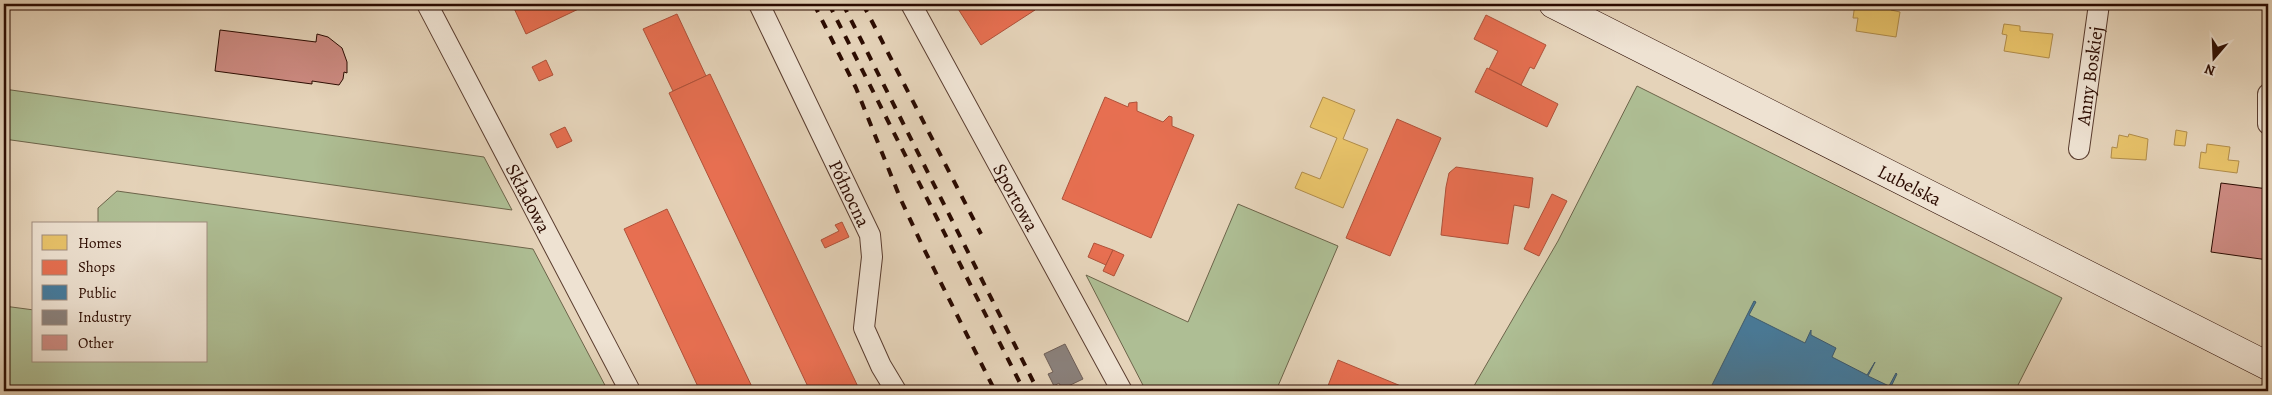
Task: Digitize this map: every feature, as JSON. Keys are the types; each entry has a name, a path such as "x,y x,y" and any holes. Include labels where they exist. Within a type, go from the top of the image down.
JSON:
{"main road":[{"name":"Lubelska","path":"1553,4 2268,366"}],"street":[{"name":"Składowa","path":"428,4 630,391"},
{"name":"Północna","path":"759,4 870,235 872,257 864,328 881,366 896,391"},
{"name":"Sportowa","path":"911,4 1122,391"},
{"name":"Anny Boskiej","path":"2079,149 2099,4"},
{"path":"2268,94 2268,124"}],"green space":[{"path":"1637,86 2062,298 2015,391 1471,391 1558,241"},
{"path":"4,89 484,157 512,210 4,139"},
{"path":"117,191 533,249 608,391 4,391 4,306 32,310 32,362 208,362 208,222 98,222 98,208"},
{"path":"1238,204 1338,246 1278,386 1289,391 1146,391 1086,275 1188,322"}],"building: Homes":[{"path":"1855,4 1884,4 1892,6 1891,10 1900,12 1896,37 1856,31 1858,18 1853,18"},
{"path":"2004,24 2020,26 2020,31 2053,34 2049,58 2004,51 2007,35 2002,34"},
{"path":"1323,97 1355,110 1343,139 1368,149 1343,208 1295,188 1302,172 1320,179 1337,138 1310,127"},
{"path":"2176,130 2187,132 2185,146 2174,145"},
{"path":"2129,134 2148,139 2146,160 2111,158 2112,147 2117,148 2119,135 2128,137"},
{"path":"2207,144 2230,147 2228,160 2239,161 2237,173 2199,168 2201,152 2206,153"}],"building: Shops":[{"path":"512,4 589,4 526,34"},
{"path":"955,4 1031,4 1035,10 981,45"},
{"path":"677,14 706,76 673,91 643,29"},
{"path":"1486,15 1546,45 1534,69 1530,67 1521,85 1489,69 1498,51 1474,39"},
{"path":"546,60 553,75 539,81 532,67"},
{"path":"1487,68 1558,104 1547,127 1475,92"},
{"path":"710,74 860,391 810,391 669,93"},
{"path":"1105,97 1128,107 1129,103 1137,102 1137,111 1163,122 1169,116 1172,117 1172,126 1194,135 1151,238 1062,199"},
{"path":"1397,119 1441,138 1390,256 1346,238"},
{"path":"565,127 572,141 557,148 550,134"},
{"path":"1456,167 1533,178 1529,208 1514,205 1508,244 1441,235 1449,173"},
{"path":"1552,194 1567,201 1539,256 1524,249"},
{"path":"667,209 754,391 700,391 624,229"},
{"path":"842,222 849,237 825,248 821,240 839,231 835,225"},
{"path":"1094,243 1113,250 1106,265 1088,257"},
{"path":"1113,250 1124,255 1114,276 1103,271"},
{"path":"1338,360 1413,391 1326,391"}],"building: Public":[{"path":"1754,301 1756,302 1749,315 1805,343 1811,330 1811,335 1836,348 1832,357 1867,375 1875,362 1868,376 1889,386 1896,373 1889,391 1709,391"}],"building: Industry":[{"path":"1065,344 1083,379 1062,389 1059,383 1054,386 1048,374 1053,372 1044,354"}],"building: Other":[{"path":"220,30 316,42 317,34 328,37 342,48 347,62 347,73 344,72 343,79 339,85 312,81 312,84 215,71"},
{"path":"2221,183 2268,189 2268,260 2211,252"}],"railway":[{"path":"814,4 856,88 901,200 995,391"},
{"path":"829,4 1024,391"},
{"path":"843,4 1038,391"},
{"path":"863,4 981,234"}]}
